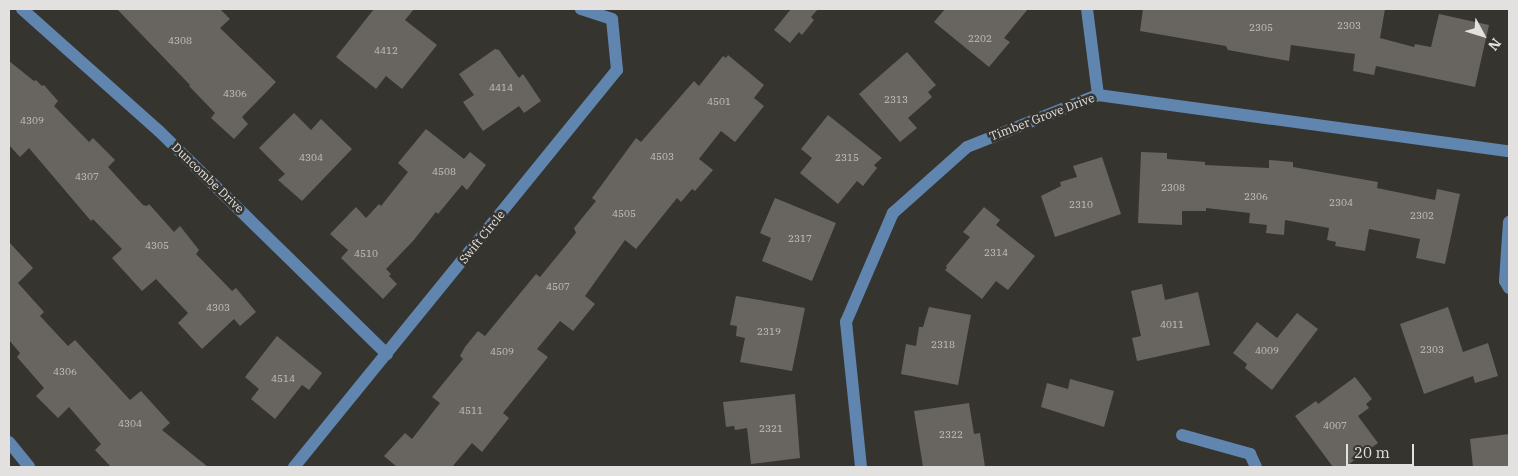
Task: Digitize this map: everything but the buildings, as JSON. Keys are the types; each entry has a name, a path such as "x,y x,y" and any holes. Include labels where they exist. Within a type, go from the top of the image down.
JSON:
{"street":[{"name":"Duncombe Drive","path":"22,9 159,131 387,354"},
{"name":"Swift Circle","path":"294,467 617,70 612,19 581,9"},
{"path":"1087,9 1098,95"},
{"name":"Timber Grove Drive","path":"861,467 846,322 893,213 967,147 1098,95 1509,151"},
{"path":"1509,222 1505,281 1509,288"},
{"path":"1182,435 1250,454 1256,467"},
{"path":"9,442 29,467"}]}
